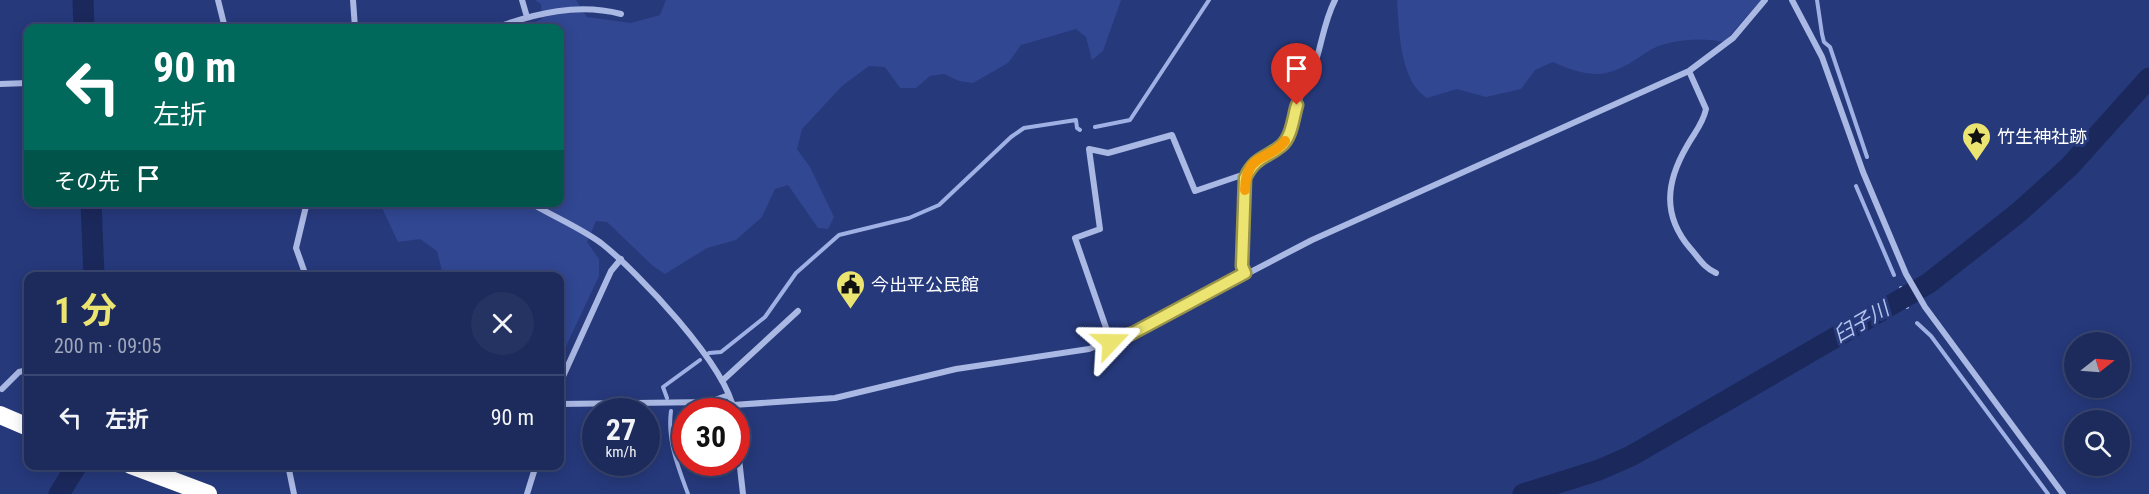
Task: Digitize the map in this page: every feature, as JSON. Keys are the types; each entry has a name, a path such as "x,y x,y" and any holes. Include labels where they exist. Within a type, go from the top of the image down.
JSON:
{"highway":[{"path":"0,415 24,425"},
{"path":"144,470 208,494"}],"street":[{"path":"218,0 224,24"},
{"path":"353,0 355,24"},
{"path":"522,0 527,17"},
{"path":"1245,273 1242,266 1245,178 1251,166 1261,156 1281,145 1289,135 1297,105 1314,69 1327,16 1335,0"},
{"path":"750,406 835,398 956,369 1089,349 1111,342 1133,333 1245,273 1433,184 1689,71 1733,38 1765,0"},
{"path":"1792,0 1822,57 1863,172 1909,280 1923,303 2063,494"},
{"path":"507,24 527,17 586,8 621,14"},
{"path":"1689,71 1706,109 1700,127 1681,157 1668,202 1670,213 1683,241 1706,268 1716,273"},
{"path":"0,84 24,83"},
{"path":"1111,342 1075,238 1100,230 1089,149 1108,153 1172,135 1195,191 1239,176 1245,178"},
{"path":"305,272 296,248 306,207"},
{"path":"538,207 598,242 621,259 675,318 722,381 730,398"},
{"path":"564,374 611,271 621,259"},
{"path":"722,381 798,311"},
{"path":"2,389 19,372 24,371"},
{"path":"564,404 709,402 729,395"},
{"path":"289,470 294,494"},
{"path":"527,494 534,470"},
{"path":"741,476 743,494"}],"shaded area":[{"path":"535,0 576,0 587,17 631,23 660,15 666,0 1121,0 1103,51 1092,60 1086,37 1076,29 1021,45 1008,63 973,83 959,81 944,74 930,76 916,88 900,88 885,67 869,66 842,86 802,129 797,149 810,167 834,217 828,229 818,228 788,185 775,189 762,217 736,240 707,248 665,274 653,266 607,222 596,221 587,242 599,259 599,276 564,350 564,272 442,272 437,251 420,239 398,242 383,210 384,207 564,207 564,24 531,24 542,19 541,4"},
{"path":"1397,0 1761,0 1724,42 1695,40 1664,44 1624,66 1604,73 1580,72 1553,62 1535,70 1521,89 1486,97 1457,89 1427,98 1411,80 1406,68 1400,40"}],"waterway":[{"path":"83,0 84,24"},
{"path":"1095,127 1130,120 1209,0"},
{"path":"1817,0 1824,42 1830,47 1867,157"},
{"name":"臼子川","path":"1523,494 1599,470 1631,456 1929,283 2018,213 2070,166 2149,78"},
{"path":"709,353 721,352 765,317 796,273 839,235 909,218 939,205 1011,137 1024,128 1076,120 1077,128 1080,130"},
{"path":"1856,186 1894,275"},
{"path":"91,207 94,272"},
{"name":"臼子川","path":"1901,288 1907,307"},
{"path":"1917,323 1931,336 2048,494"},
{"path":"667,398 663,387 700,360"},
{"path":"671,411 672,443 688,494"},
{"path":"59,494 74,470"}],"slow traffic":[{"path":"1245,190 1245,178 1251,166 1261,156 1285,141"}],"place":[{"name":"竹生神社跡","path":"1976,162"},
{"name":"今出平公民館","path":"850,310"}],"route":[{"path":"1111,342 1133,333 1245,273 1242,266 1245,178 1251,166 1261,156 1281,145 1289,135 1297,105"}]}
